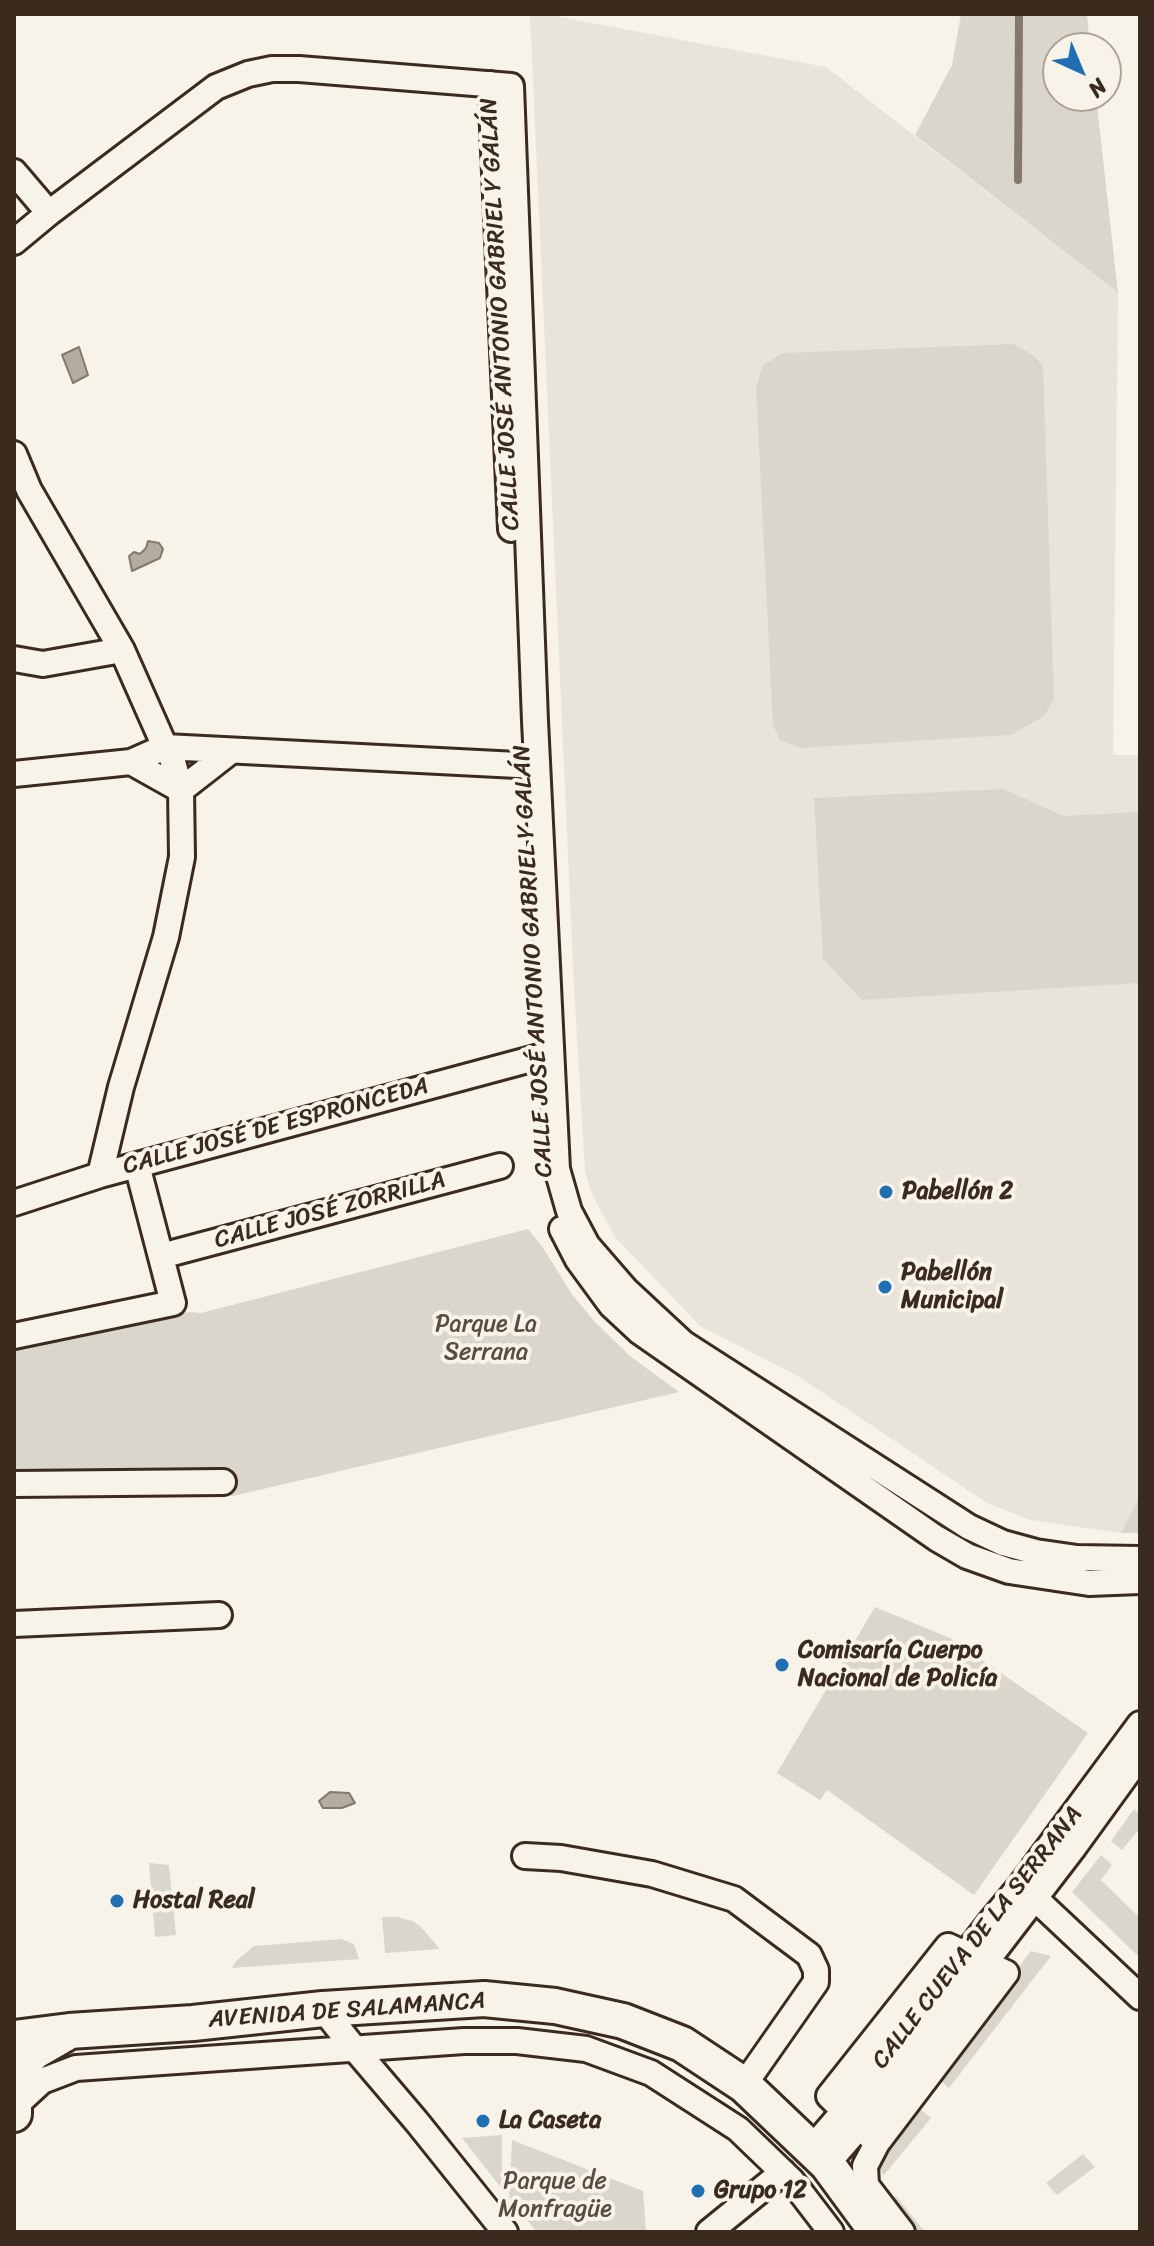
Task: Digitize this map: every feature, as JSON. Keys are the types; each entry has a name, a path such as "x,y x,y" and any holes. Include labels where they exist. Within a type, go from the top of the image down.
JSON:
{"main road":[{"name":"AVENIDA DE SALAMANCA","path":"14,2038 323,2009 484,1999 555,2006 623,2021 682,2044 744,2085 820,2156 877,2232"},
{"name":"AVENIDA DE SALAMANCA","path":"15,2100 32,2053 69,2031"}],"street":[{"name":"CALLE JOSÉ ANTONIO GABRIEL Y GALÁN","path":"49,213 216,87 248,74 272,69 299,69 501,85 539,1057 545,1181 555,1215 578,1260 611,1305 640,1332 936,1538 967,1556 1009,1571 1089,1583 1140,1581"},
{"path":"14,172 49,213 14,242"},
{"path":"14,454 21,489 122,650 171,755 181,790 182,857 166,937 121,1087 100,1175"},
{"path":"14,659 43,664 122,650"},
{"path":"14,774 131,762 165,747 529,765"},
{"path":"181,790 231,751"},
{"path":"131,762 181,790"},
{"name":"CALLE JOSÉ ANTONIO GABRIEL Y GALÁN","path":"529,765 557,1169 569,1211 587,1245 626,1290 683,1343 969,1527 1003,1543 1036,1552 1077,1558 1140,1559"},
{"name":"CALLE JOSÉ DE ESPRONCEDA","path":"14,1203 100,1175 539,1057"},
{"path":"14,1336 173,1303 137,1165"},
{"name":"CALLE JOSÉ ZORRILLA","path":"161,1256 500,1166"},
{"path":"14,1484 223,1482"},
{"path":"14,1624 219,1615"},
{"name":"CALLE CUEVA DE LA SERRANA","path":"975,1958 1028,1891 1140,1724"},
{"path":"1140,1756 1028,1891 1140,1997"},
{"path":"525,1856 561,1858 652,1874 734,1899 809,1955 816,1970 816,1982 744,2085"},
{"path":"820,2156 860,2127 1006,1973 948,1946 829,2096 860,2127 866,2185 902,2232"},
{"path":"323,2009 505,2232"},
{"path":"15,2100 42,2081 76,2068 477,2041 517,2041 586,2049 651,2073 738,2129 792,2181 831,2232"},
{"path":"709,2232 783,2172"}],"shaded area":[{"path":"530,14 544,14 826,67 1118,293 1113,755 1140,755 1140,1496 1121,1533 1030,1520 987,1503 798,1376 700,1326 614,1236 591,1192 585,1171 574,988"},
{"path":"79,347 88,375 73,383 62,355"},
{"path":"148,541 159,543 163,549 160,558 132,571 129,556 134,552 140,554"},
{"path":"330,1792 349,1793 355,1803 342,1808 323,1808 319,1801"}],"green space":[{"path":"961,14 1087,14 1089,32 1042,32 1042,112 1098,112 1118,293 915,135 952,65"},
{"path":"1013,344 1043,365 1054,699 1044,716 1011,735 801,748 780,740 773,725 756,388 763,365 783,353"},
{"path":"1003,789 1064,816 1140,812 1140,983 862,1000 823,959 814,798"},
{"name":"Parque La Serrana","path":"528,1229 571,1293 595,1322 630,1356 679,1392 233,1496 14,1498 14,1349 190,1312 201,1313"},
{"path":"1140,1496 1140,1533 1121,1533"},
{"path":"875,1607 950,1638 1088,1733 974,1895 827,1790 820,1800 777,1773"},
{"path":"1134,1809 1140,1814 1140,1828 1122,1850 1111,1841"},
{"path":"1101,1855 1112,1865 1101,1880 1140,1918 1140,1958 1072,1892"},
{"path":"149,1863 169,1865 176,1935 155,1937"},
{"path":"382,1917 398,1917 420,1926 440,1949 385,1953"},
{"path":"341,1939 354,1944 359,1959 232,1968 254,1946"},
{"path":"1031,1951 1051,1956 949,2088 935,2076"},
{"path":"915,2105 931,2118 884,2175 870,2162"},
{"path":"502,2135 502,2189 462,2138"},
{"name":"Parque de Monfragüe","path":"512,2140 643,2191 646,2232 537,2232 509,2198"},
{"path":"1083,2154 1095,2167 1057,2195 1046,2183"},
{"path":"896,2196 925,2232 913,2232 890,2201"}],"waterway":[{"path":"1018,180 1019,14"}],"place":[{"name":"Pabellón 2","path":"886,1192"},
{"name":"Pabellón Municipal","path":"885,1287"},
{"name":"Comisaría Cuerpo Nacional de Policía","path":"782,1665"},
{"name":"Hostal Real","path":"117,1901"},
{"name":"La Caseta","path":"483,2121"},
{"name":"Grupo 12","path":"698,2191"}]}
